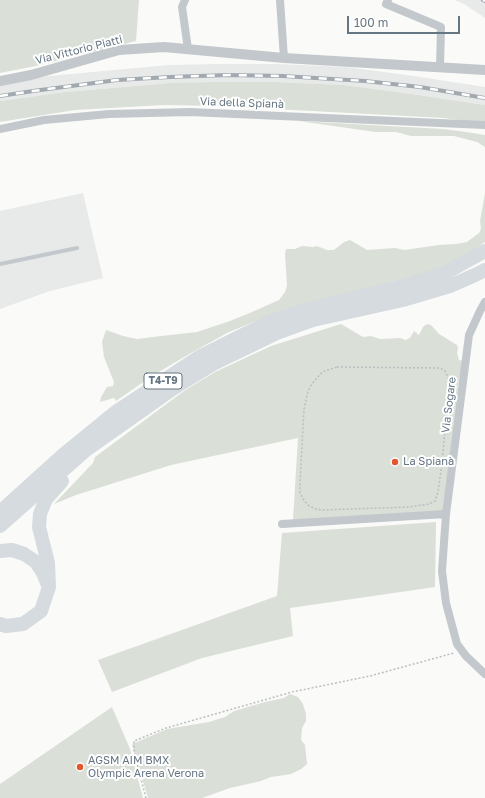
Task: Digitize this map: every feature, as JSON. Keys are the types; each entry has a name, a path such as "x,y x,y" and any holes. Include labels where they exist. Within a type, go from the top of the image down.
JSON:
{"highway":[{"name":"T4-T9","path":"0,512 64,455 117,411 199,357 269,322 309,309 399,287 445,273 485,252"},
{"name":"T4-T9","path":"0,526 86,450 174,388 213,364 277,333 313,320 403,300 450,286 485,270"},
{"name":"T4-T9","path":"0,624 6,626 23,624 41,611 49,587 48,563 39,527 40,514 46,499 60,483 88,457 174,388"},
{"name":"T4-T9","path":"0,502 64,455"},
{"path":"0,551 12,550 24,554 36,562 49,587"}],"street":[{"path":"185,0 182,7 188,49"},
{"path":"280,0 284,58"},
{"path":"388,0 386,4 441,27 440,67"},
{"name":"Via Vittorio Piatti","path":"0,81 31,75 119,50 164,47 284,58 485,70"},
{"name":"Via della Spianà","path":"0,129 44,120 109,114 190,112 485,125"},
{"name":"Via Sogare","path":"485,302 469,335 446,514 442,572 446,603 457,644 466,656 485,674"},
{"path":"282,524 446,514"}],"lane":[{"path":"0,264 76,248"}],"path":[{"path":"337,367 440,368 445,371 449,383 442,463 438,492 435,501 429,504 409,507 322,510 314,509 303,499 300,492 300,483 304,409 308,391 322,372 337,367"},
{"path":"146,798 134,752 134,741 173,726 292,692 370,676 450,655 461,650"}],"shaded area":[{"path":"0,0 139,0 136,41 36,66 0,73"},
{"path":"455,0 485,0 485,18 464,4"},
{"path":"277,64 346,67 414,76 485,87 485,105 344,85 276,82 170,83 65,92 0,101 0,82 16,79 169,65"},
{"path":"276,82 344,85 485,105 485,124 444,118 218,106 163,105 75,110 0,122 0,101 65,92 170,83"},
{"path":"298,121 443,129 466,132 485,135 485,147 477,142 454,136 411,136 396,132 376,132"},
{"path":"83,193 103,278 50,291 0,309 0,211"},
{"path":"485,193 485,242 466,255 444,267 258,320 227,333 191,353 152,376 116,401 114,398 100,402 101,397 107,387 113,386 114,382 104,357 102,342 106,330 137,339 197,332 230,321 279,300 285,292 287,286 286,249 295,249 302,246 317,246 327,250 334,250 344,242 350,240 367,250 395,248 404,250 467,242 479,233 481,229 480,221"},
{"path":"341,324 363,337 371,336 380,339 401,338 405,340 410,338 414,331 419,335 423,327 427,324 431,325 439,334 457,345 459,360 463,361 459,380 443,511 293,520 298,438 171,465 76,495 54,504 93,463 95,457 184,391 215,372 271,346"},
{"path":"436,522 435,587 290,608 293,636 202,658 112,692 98,660 277,596 282,533"},
{"path":"290,694 298,697 303,704 306,714 306,721 302,728 301,740 305,745 307,764 301,769 291,774 271,777 261,781 230,788 202,798 148,798 132,744 167,729 209,722 225,717 234,711 284,698"},
{"name":"AGSM AIM BMX Olympic Arena Verona","path":"112,707 130,749 143,798 0,798 0,784"}],"railway":[{"path":"0,96 117,80 228,75 283,76 365,81 420,87 485,98"}],"place":[{"name":"La Spianà","path":"395,462"},
{"name":"AGSM AIM BMX Olympic Arena Verona","path":"80,767"}]}
